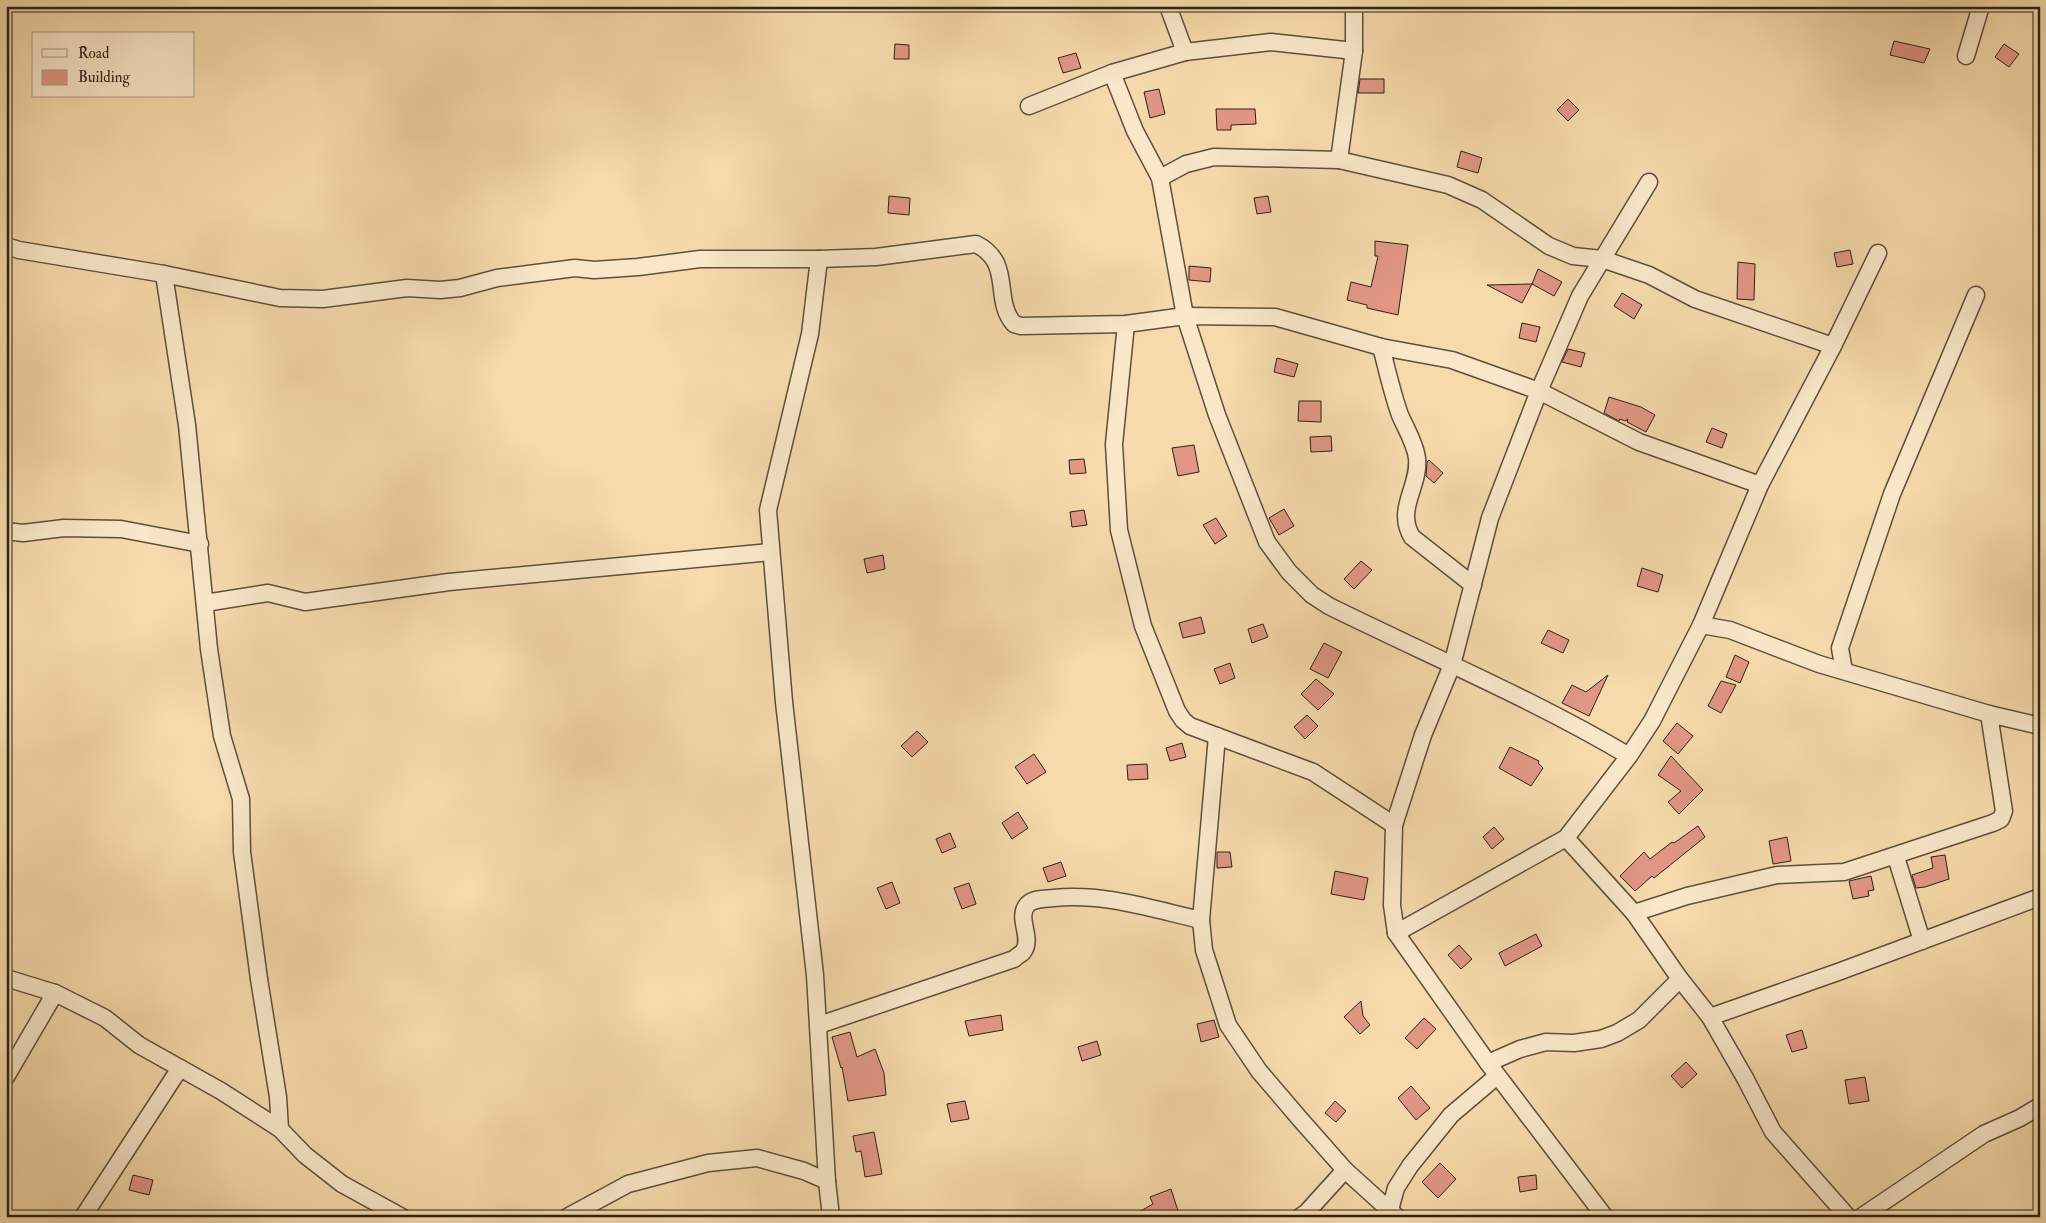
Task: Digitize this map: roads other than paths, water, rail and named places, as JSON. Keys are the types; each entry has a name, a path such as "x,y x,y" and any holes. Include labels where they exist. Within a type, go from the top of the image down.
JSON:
{"street":[{"path":"1168,6 1185,52"},
{"path":"1339,160 1354,51 1354,6"},
{"path":"1966,56 1981,6"},
{"path":"1029,106 1112,73 1185,52 1272,42 1354,51"},
{"path":"1112,73 1135,131 1160,178 1185,316 1216,415 1267,542 1289,572 1312,594 1329,606 1575,724 1629,756"},
{"path":"1160,178 1186,164 1214,157 1339,160 1448,185 1482,200 1549,246 1573,256 1602,259 1649,275 1695,299 1833,346"},
{"path":"1606,1217 1492,1069 1396,934 1392,905 1394,825 1423,735 1452,665 1490,518 1539,390 1580,296 1648,182"},
{"path":"6,246 19,250 164,274 280,298 323,299 407,288 440,290 460,288 498,278 575,268 594,270 638,267 700,259 876,257 976,244 987,249 997,262 1007,312 1014,324 1021,326 1126,324 1185,316 1275,317 1381,347 1452,360 1539,390 1639,442 1760,485"},
{"path":"1396,934 1566,838 1629,756 1652,721 1701,625 1760,485 1833,346 1878,253"},
{"path":"819,259 810,334 768,510 784,702 815,975 827,1181 831,1217"},
{"path":"164,274 187,425 209,649 222,736 241,799 242,852 259,979 278,1097 280,1129"},
{"path":"1844,671 1840,648 1892,494 1976,295"},
{"path":"1126,324 1114,444 1119,530 1143,626 1177,711 1190,726 1313,772 1394,825"},
{"path":"1381,347 1400,414 1414,446 1417,460 1405,516 1407,528 1412,537 1473,585"},
{"path":"6,531 23,533 64,528 121,528 200,544"},
{"path":"205,604 268,593 305,602 449,582 771,552"},
{"path":"1701,625 1730,630 1818,664 1988,714 2040,726"},
{"path":"1818,664 1840,648"},
{"path":"1634,913 1687,896 1777,875 1844,872 1896,857 1993,824 2001,819 2004,811 1988,714"},
{"path":"1217,736 1201,920 1204,950 1228,1025 1259,1071 1345,1170 1393,1213"},
{"path":"1566,838 1634,913 1680,979 1710,1017 1746,1078 1768,1125 1848,1217"},
{"path":"1896,857 1922,941"},
{"path":"819,1025 1014,958 1024,951 1027,942 1023,913 1027,905 1036,899 1073,896 1103,898 1201,920"},
{"path":"1710,1017 2040,897"},
{"path":"6,978 55,993 105,1018 139,1045 221,1091 280,1129 305,1155 342,1184 402,1217"},
{"path":"1393,1213 1396,1188 1451,1115 1492,1069 1520,1049 1546,1042 1574,1043 1600,1039 1617,1033 1639,1020 1680,979"},
{"path":"6,1077 55,993"},
{"path":"84,1217 180,1068"},
{"path":"1861,1217 1984,1134 2020,1118 2040,1106"},
{"path":"566,1217 628,1184 708,1163 757,1158 804,1171 827,1181"},
{"path":"1300,1217 1306,1213 1345,1170"}]}
